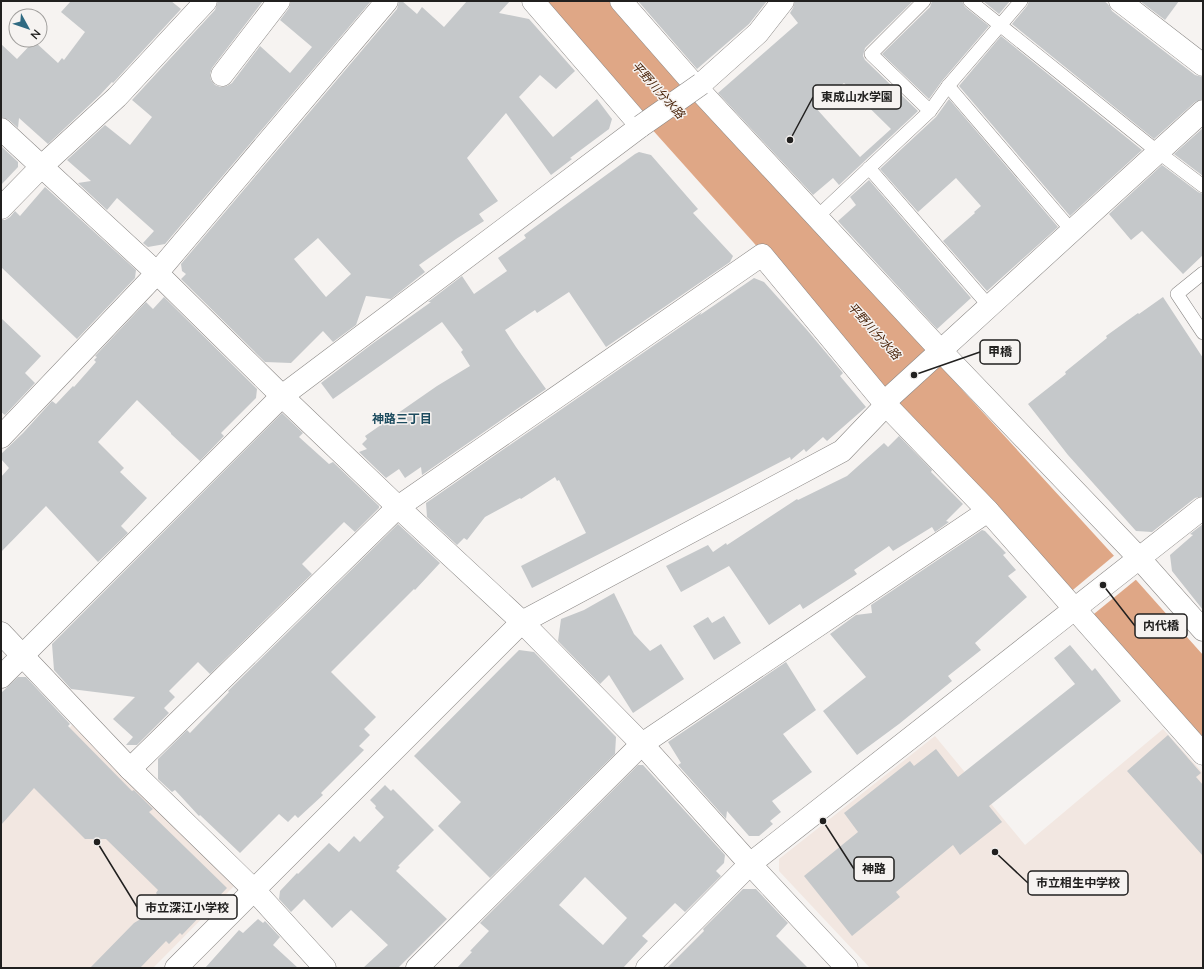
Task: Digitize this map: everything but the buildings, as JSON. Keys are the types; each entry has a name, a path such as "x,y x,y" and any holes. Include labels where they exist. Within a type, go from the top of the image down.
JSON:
{"street":[{"path":"1,208 42,166 118,97 206,1"},
{"path":"222,75 279,1"},
{"path":"1,437 157,273 387,1"},
{"path":"533,1 641,126"},
{"path":"621,1 699,90 938,353 1134,562 1203,630"},
{"path":"1,677 282,396 641,126 701,84 758,33 783,1"},
{"path":"1120,1 1203,65"},
{"path":"176,968 522,622 842,451 888,401 938,353 1203,111"},
{"path":"1,129 157,273 398,507 522,622 642,744 750,864 847,968"},
{"path":"130,769 398,507 762,255 888,401 1076,607 1203,754"},
{"path":"647,968 750,864 1203,508"},
{"path":"417,968 642,744 988,511"},
{"path":"1,633 130,769 254,890 325,968"}],"lane":[{"path":"924,1 872,54 930,111"},
{"path":"970,1 1158,152 1203,186"},
{"path":"816,217 930,111 948,86 1021,1"},
{"path":"948,86 1072,231"},
{"path":"868,168 989,306"},
{"path":"1203,273 1177,294 1203,333"}],"shaded area":[{"path":"73,724 235,885 153,968 1,968 1,800"},
{"path":"1163,729 1203,773 1203,968 870,968 779,871 779,859 935,736 1025,845"}],"water":[{"name":"平野川分水路","path":"537,1 615,1 924,348 1137,581 1203,655 1203,744"}],"pier":[{"path":"1116,554 1138,578 1089,618 1068,594"}],"place":[{"name":"東成山水学園","path":"790,140"},
{"name":"甲橋","path":"914,375"},
{"name":"内代橋","path":"1103,585"},
{"name":"神路","path":"823,821"},
{"name":"市立深江小学校","path":"97,842"},
{"name":"市立相生中学校","path":"995,852"}],"district":[{"name":"神路三丁目","path":"402,419"}]}
